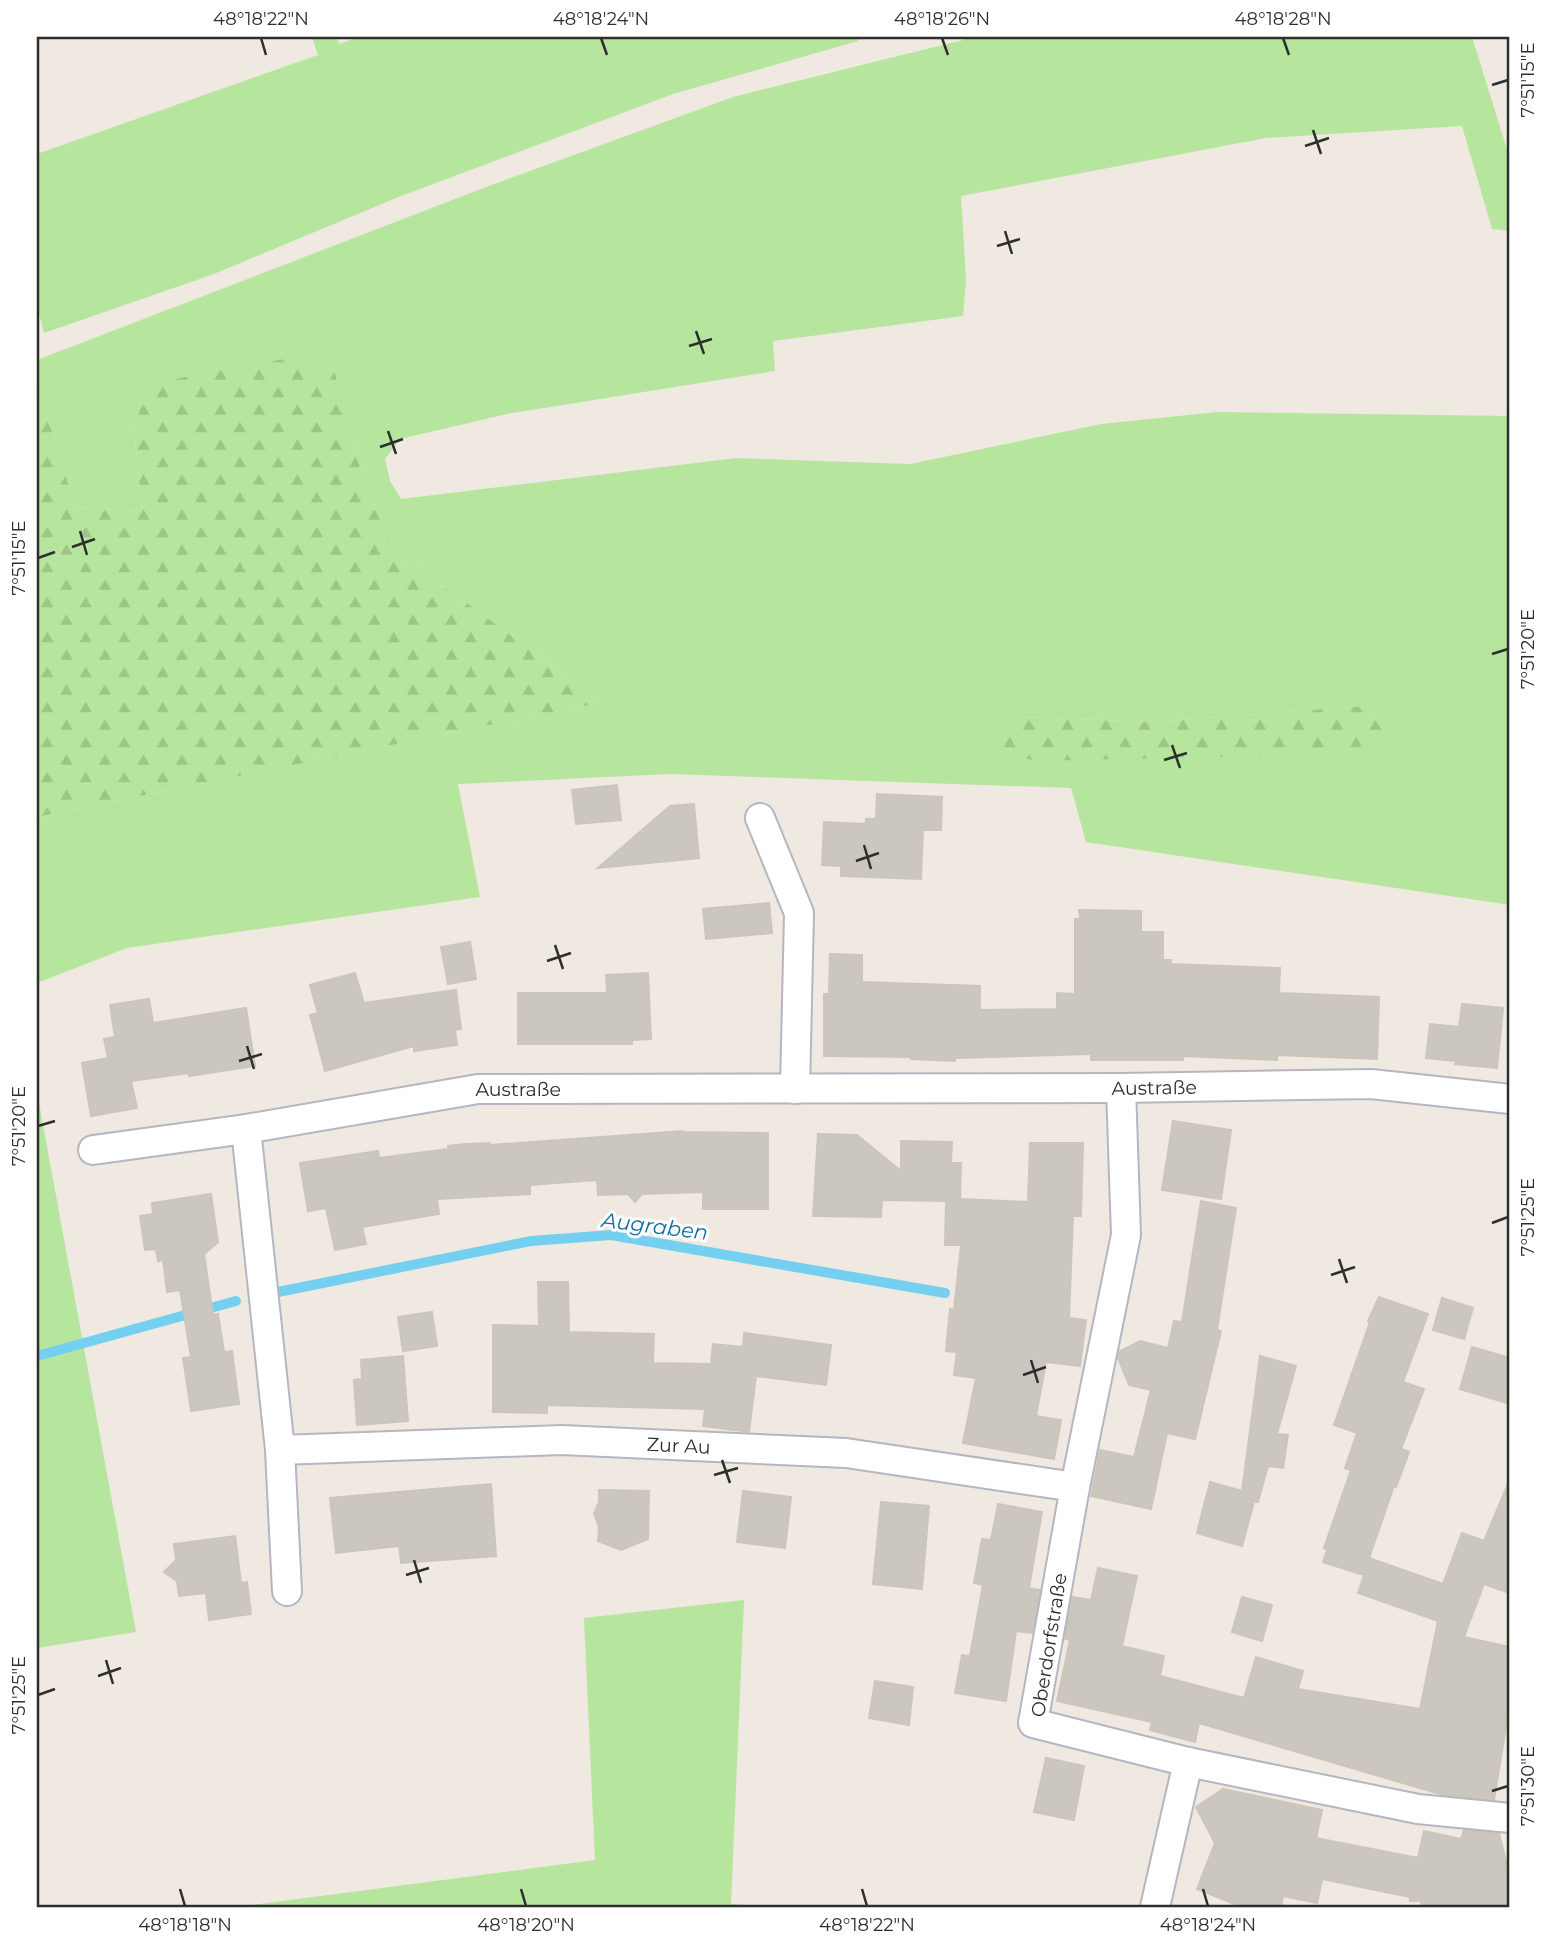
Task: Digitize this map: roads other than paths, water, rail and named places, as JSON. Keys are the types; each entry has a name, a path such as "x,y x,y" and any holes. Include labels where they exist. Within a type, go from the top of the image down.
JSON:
{"street":[{"path":"760,818 799,913 795,1089"},
{"name":"Austraße","path":"93,1150 246,1129 478,1089 1121,1088 1371,1083 1510,1099"},
{"name":"Oberdorfstraße","path":"1121,1088 1126,1235 1033,1723 1188,1762 1418,1809 1510,1818"},
{"path":"246,1129 280,1450 287,1591"},
{"name":"Zur Au","path":"280,1450 562,1440 846,1453 1076,1487"},
{"path":"1156,1907 1188,1762"}],"waterway":[{"name":"Augraben","path":"278,1292 531,1241 611,1235 945,1293"},
{"name":"Augraben","path":"37,1356 236,1301"}]}
